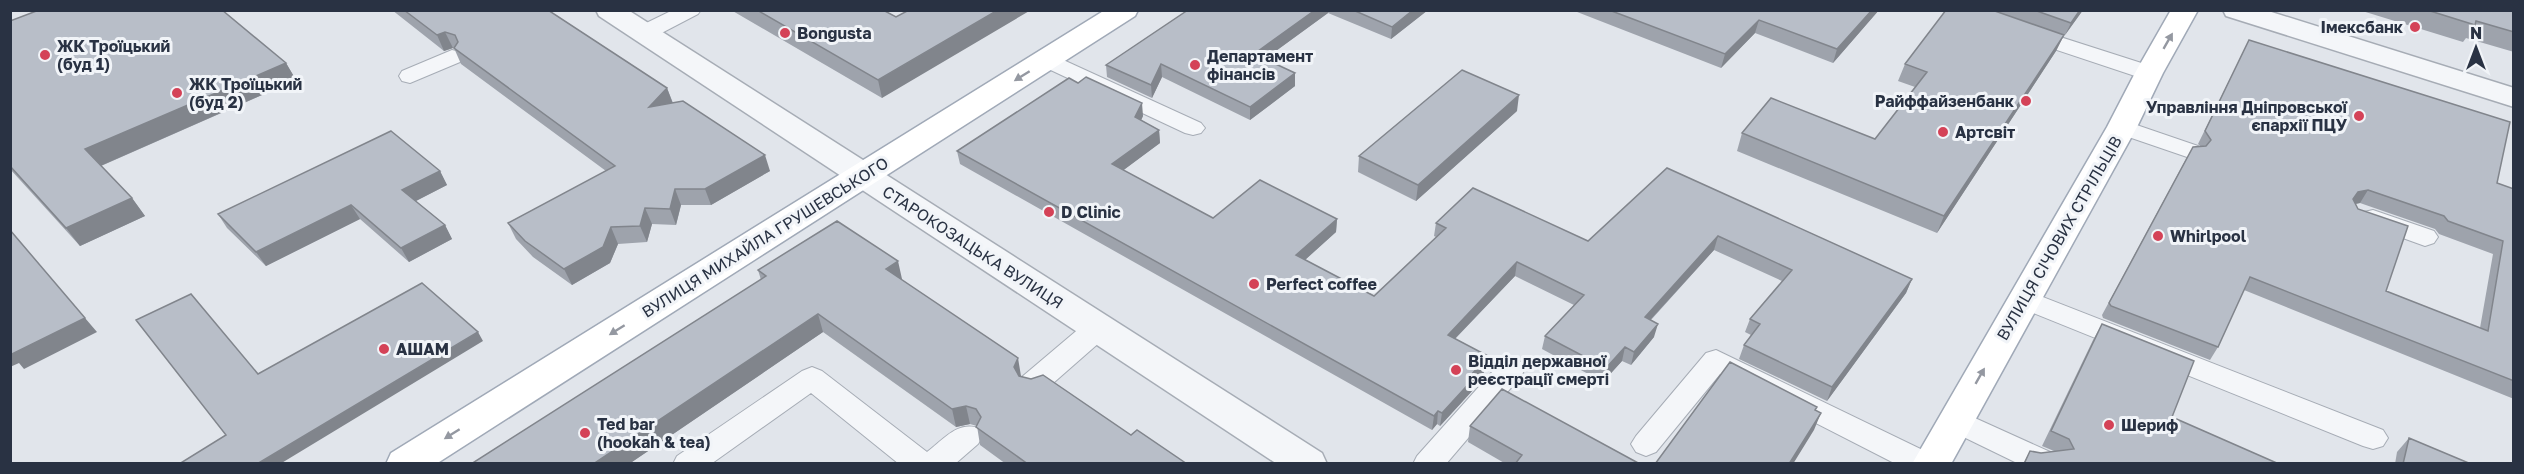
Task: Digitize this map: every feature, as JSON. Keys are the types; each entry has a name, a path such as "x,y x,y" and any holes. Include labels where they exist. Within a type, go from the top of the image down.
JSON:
{"main road":[{"name":"ВУЛИЦЯ МИХАЙЛА ГРУШЕВСЬКОГО","path":"415,461 1125,10"},
{"name":"ВУЛИЦЯ СІЧОВИХ СТРІЛЬЦІВ","path":"1931,464 2122,127 2185,10"}],"street":[{"name":"СТАРОКОЗАЦЬКА ВУЛИЦЯ","path":"609,10 1308,464"},
{"path":"2236,10 2514,98"}],"lane":[{"path":"644,33 691,10"},
{"path":"2008,27 2149,74"},
{"path":"410,76 452,57"},
{"path":"1048,60 1193,128"},
{"path":"2122,127 2190,151"},
{"path":"2359,213 2425,237"},
{"path":"2025,298 2108,334 2373,438"},
{"path":"1033,384 1098,328"},
{"path":"1646,444 1716,360 1924,464"},
{"path":"1428,464 1511,369"},
{"path":"688,464 812,378 921,464"},
{"path":"1955,420 2048,464"},
{"path":"933,464 968,436"}],"building":[{"path":"39,10 222,10 286,63 85,149 132,198 66,228 10,166 10,21"},
{"path":"404,10 548,10 667,88 649,107 683,101 765,155 705,189 675,189 670,209 645,208 640,226 611,227 603,247 564,269 525,241 508,223 615,166 454,48 458,42 455,35 445,32 437,35"},
{"path":"757,10 883,10 896,17 909,10 998,10 878,80"},
{"name":"Департамент фінансів","path":"1188,10 1315,10 1254,54 1295,73 1250,107 1161,64 1151,85 1106,65"},
{"path":"1353,10 1413,10 1392,27"},
{"path":"1609,10 1872,10 1837,49 1759,20 1725,54"},
{"path":"1946,10 1992,10 2064,35 1944,216 1742,133 1771,98 1875,139 1927,72 1905,64"},
{"path":"2034,10 2080,10 2071,23"},
{"path":"2427,10 2514,10 2514,32 2476,21 2475,25"},
{"path":"2249,40 2510,122 2497,183 2514,189 2514,381 2250,277 2218,347 2111,306 2109,303 2193,147 2206,146 2211,140 2205,131","holes":["2368,190 2444,216 2448,221 2503,241 2488,331 2386,291 2408,226 2358,209 2353,199 2358,192"]},
{"path":"1462,70 1519,95 1418,185 1359,156"},
{"path":"1086,77 1142,103 1135,117 1159,130 1112,164 1213,218 1260,180 1337,219 1296,255 1374,296 1446,228 1436,223 1473,188 1588,241 1667,168 1912,279 1832,387 1744,345 1760,324 1750,319 1792,270 1718,236 1645,317 1658,324 1634,352 1625,347 1606,368 1545,336 1584,295 1517,262 1448,335 1488,356 1471,375 1475,377 1442,413 1438,411 1434,416 957,151 1069,78 1078,83"},
{"path":"391,131 440,171 402,190 445,225 401,248 351,205 256,252 218,214"},
{"path":"837,221 898,261 886,269 1018,358 1014,367 1019,376 1031,379 1043,375 1131,435 1137,430 1187,464 1028,464 976,427 981,417 976,409 966,406 952,409 818,314 593,464 471,464 766,276 758,270"},
{"path":"10,230 85,318 12,354 10,352"},
{"path":"422,283 478,332 257,464 179,464 226,435 136,320 191,294 258,374"},
{"path":"2102,324 2194,361 2172,417 2279,464 2024,464 2030,451 2041,453 2074,449 2069,439 2051,431"},
{"path":"1730,362 1817,407 1815,410 1821,413 1789,464 1655,464"},
{"path":"1502,389 1640,464 1515,464 1522,455 1470,426"},
{"path":"2409,438 2471,464 2403,464"}],"place":[{"name":"Імексбанк","path":"2415,27"},
{"name":"Bongusta","path":"785,33"},
{"name":"ЖК Троїцький (буд 1)","path":"45,55"},
{"name":"Департамент фінансів","path":"1195,65"},
{"name":"ЖК Троїцький (буд 2)","path":"177,93"},
{"name":"Райффайзенбанк","path":"2026,101"},
{"name":"Управління Дніпровської єпархії ПЦУ","path":"2359,116"},
{"name":"Артсвіт","path":"1943,132"},
{"name":"D Clinic","path":"1049,212"},
{"name":"Whirlpool","path":"2158,236"},
{"name":"Perfect coffee","path":"1254,284"},
{"name":"АШАМ","path":"384,349"},
{"name":"Відділ державної реєстрації смерті","path":"1456,370"},
{"name":"Шериф","path":"2109,425"},
{"name":"Ted bar (hookah & tea)","path":"585,433"}]}
